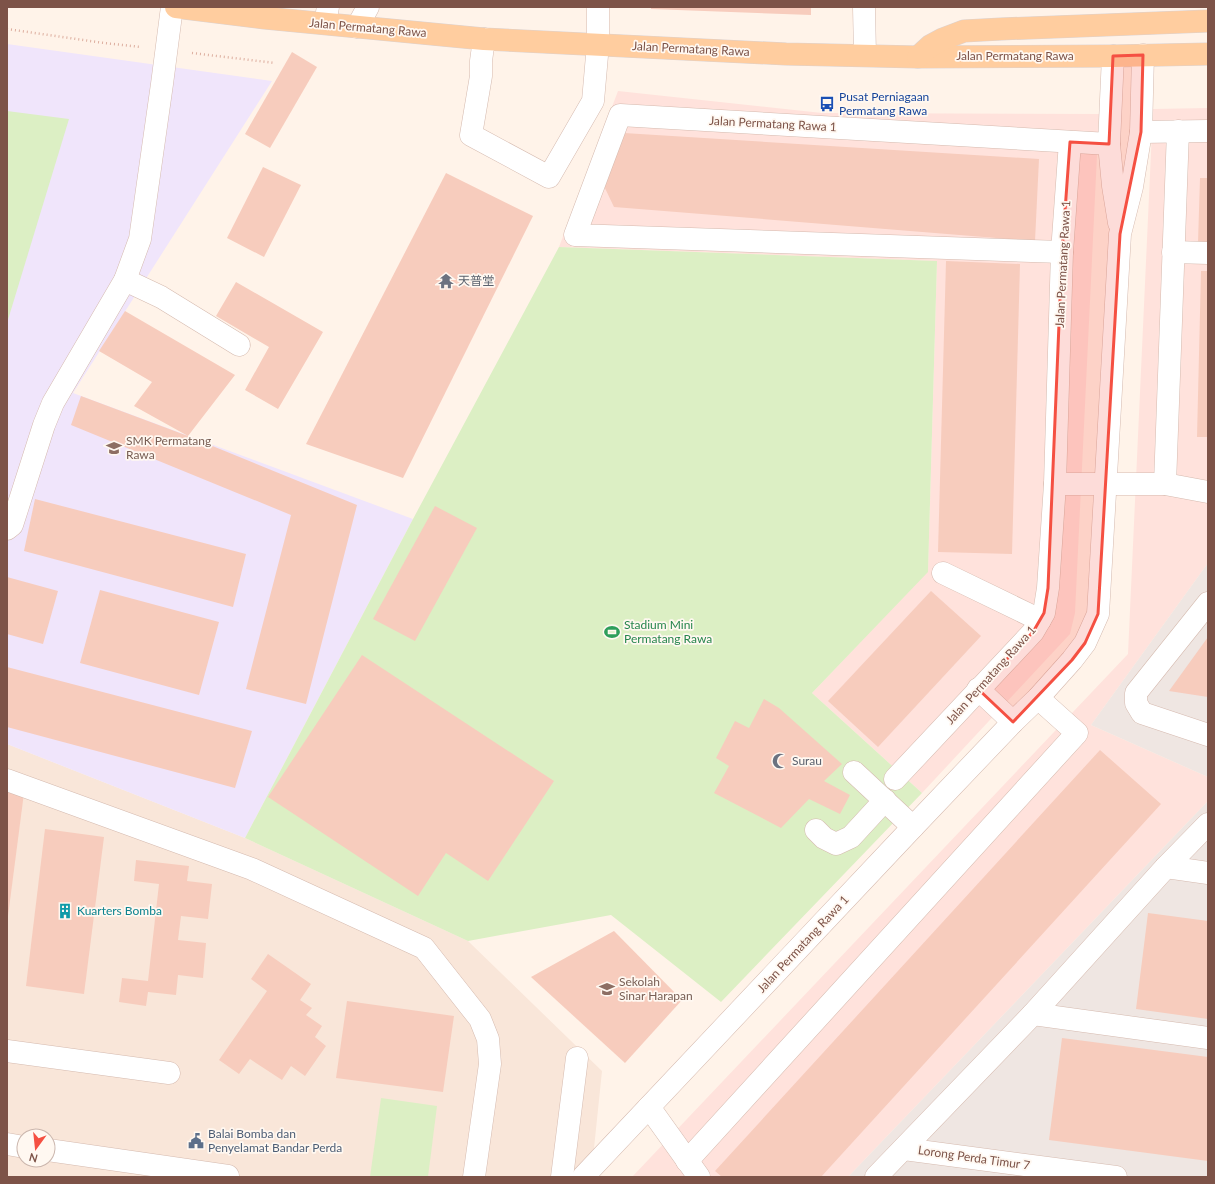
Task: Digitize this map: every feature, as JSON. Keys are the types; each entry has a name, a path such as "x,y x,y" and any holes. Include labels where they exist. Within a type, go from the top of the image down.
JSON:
{"main road":[{"name":"Jalan Permatang Rawa","path":"176,7 265,18 327,15 357,27 484,39 786,54 918,57 1208,54"},
{"path":"918,57 930,46 943,39 964,32 1208,20"}],"street":[{"path":"7,529 12,525 44,425 53,403 124,280 140,239 172,7"},
{"path":"357,27 368,7"},
{"path":"484,39 481,61 481,76 471,135 549,176 593,101 598,44 598,7"},
{"path":"864,7 865,55"},
{"name":"Jalan Permatang Rawa 1","path":"583,1177 913,826 1038,698 1072,660 1084,643 1098,614 1120,234 1132,187 1141,132 1143,55"},
{"name":"Jalan Permatang Rawa 1","path":"1113,56 1109,144 1120,234"},
{"name":"Jalan Permatang Rawa 1","path":"895,779 1033,632 1044,613 1048,588 1055,484 1062,252 1070,142 620,115 575,235 1062,252"},
{"path":"1165,484 1178,131"},
{"path":"1141,132 1208,131"},
{"path":"1070,142 1109,144"},
{"path":"1174,252 1208,252"},
{"path":"124,280 161,297 239,345"},
{"path":"1055,484 1165,484 1208,492"},
{"path":"942,573 1040,620"},
{"path":"1208,603 1136,693 1136,703 1142,713 1208,735"},
{"path":"978,689 1013,722"},
{"path":"649,1106 693,1169 1077,733 1038,698"},
{"path":"854,772 913,826"},
{"path":"7,780 252,869 424,948 480,1019 488,1039 490,1064 474,1177"},
{"path":"816,830 824,838 836,844 851,837 885,800"},
{"path":"876,1177 1033,1014 1166,867 1208,824"},
{"path":"1166,867 1208,873"},
{"path":"1033,1014 1208,1038"},
{"path":"7,1051 169,1073"},
{"path":"562,1177 577,1058"},
{"name":"Lorong Perda Timur 7","path":"904,1149 1116,1177"},
{"path":"56,1151 228,1176"}],"highlighted area":[{"path":"1143,55 1141,132 1120,234 1098,614 1085,643 1072,660 1013,722 978,689 1033,632 1044,613 1048,588 1062,252 1070,142 1109,144 1113,56"}],"shaded area":[{"name":"SMK Permatang Rawa","path":"7,44 272,81 73,393 413,519 245,838 7,744"},
{"path":"618,91 822,113 1099,114 1075,613 1070,634 922,793 812,693 928,571 937,261 559,247"},
{"path":"1208,108 1208,563 1091,725 1208,777 1208,801 848,1177 632,1177 1128,654 1153,109"},
{"path":"1208,563 1208,777 1091,725"},
{"path":"7,744 245,838 468,941 602,1071 591,1177 7,1177"},
{"path":"1208,801 1208,1177 848,1177"}],"green space":[{"path":"7,111 69,119 7,323"},
{"name":"Stadium Mini Permatang Rawa","path":"559,247 937,261 928,572 812,693 922,793 721,1002 611,915 468,941 245,838 413,519"},
{"path":"381,1098 437,1106 428,1177 370,1177"}],"building":[{"path":"651,7 811,7 811,15 651,9"},
{"path":"292,52 317,67 270,148 245,134"},
{"path":"624,133 1039,159 1035,241 614,207 603,184"},
{"path":"263,167 301,185 264,257 227,238"},
{"path":"446,173 533,216 403,478 306,444"},
{"path":"1200,178 1208,178 1208,242 1198,243"},
{"path":"946,261 1020,264 1012,554 938,552"},
{"path":"1201,271 1208,271 1208,437 1197,437"},
{"path":"236,282 323,332 278,409 245,390 269,347 216,316"},
{"path":"125,311 235,375 188,436 134,406 152,382 99,351"},
{"path":"81,396 188,436 357,505 306,704 246,689 291,515 71,425"},
{"path":"35,499 246,554 233,607 24,551"},
{"path":"435,506 477,528 415,641 373,619"},
{"path":"7,577 58,591 43,644 7,634"},
{"path":"100,590 219,622 199,695 80,663"},
{"path":"931,591 981,636 878,747 828,701"},
{"path":"1208,637 1208,697 1169,691"},
{"path":"362,655 554,781 488,881 446,853 418,896 268,797"},
{"path":"7,667 252,731 235,788 7,727"},
{"name":"Surau","path":"764,699 779,708 842,764 824,781 850,795 840,814 809,799 781,828 714,793 729,766 716,758 735,721 749,728"},
{"path":"1100,750 1161,804 821,1177 722,1177 715,1171"},
{"path":"7,791 24,793 8,916 7,916"},
{"name":"Kuarters Bomba","path":"45,829 104,837 84,994 26,986"},
{"name":"Kuarters Bomba","path":"136,860 189,866 187,881 212,884 208,919 181,916 178,940 206,943 203,978 178,975 176,995 148,992 146,1006 119,1002 122,978 148,981 159,884 134,881"},
{"path":"1148,913 1208,921 1208,1019 1136,1009"},
{"name":"Sekolah Sinar Harapan","path":"614,931 682,1000 625,1063 531,977"},
{"path":"268,954 311,984 300,1000 312,1008 306,1015 322,1026 315,1037 326,1046 305,1076 291,1066 282,1080 250,1059 239,1074 219,1060 267,991 251,979"},
{"path":"347,1001 454,1016 443,1092 336,1078"},
{"path":"1062,1038 1208,1057 1208,1161 1049,1140"}],"place":[{"name":"Pusat Perniagaan Permatang Rawa","path":"827,104"},
{"name":"天普堂","path":"446,281"},
{"name":"SMK Permatang Rawa","path":"114,448"},
{"name":"Stadium Mini Permatang Rawa","path":"612,632"},
{"name":"Surau","path":"780,761"},
{"name":"Kuarters Bomba","path":"65,911"},
{"name":"Sekolah Sinar Harapan","path":"607,989"},
{"name":"Balai Bomba dan Penyelamat Bandar Perda","path":"196,1141"}]}
